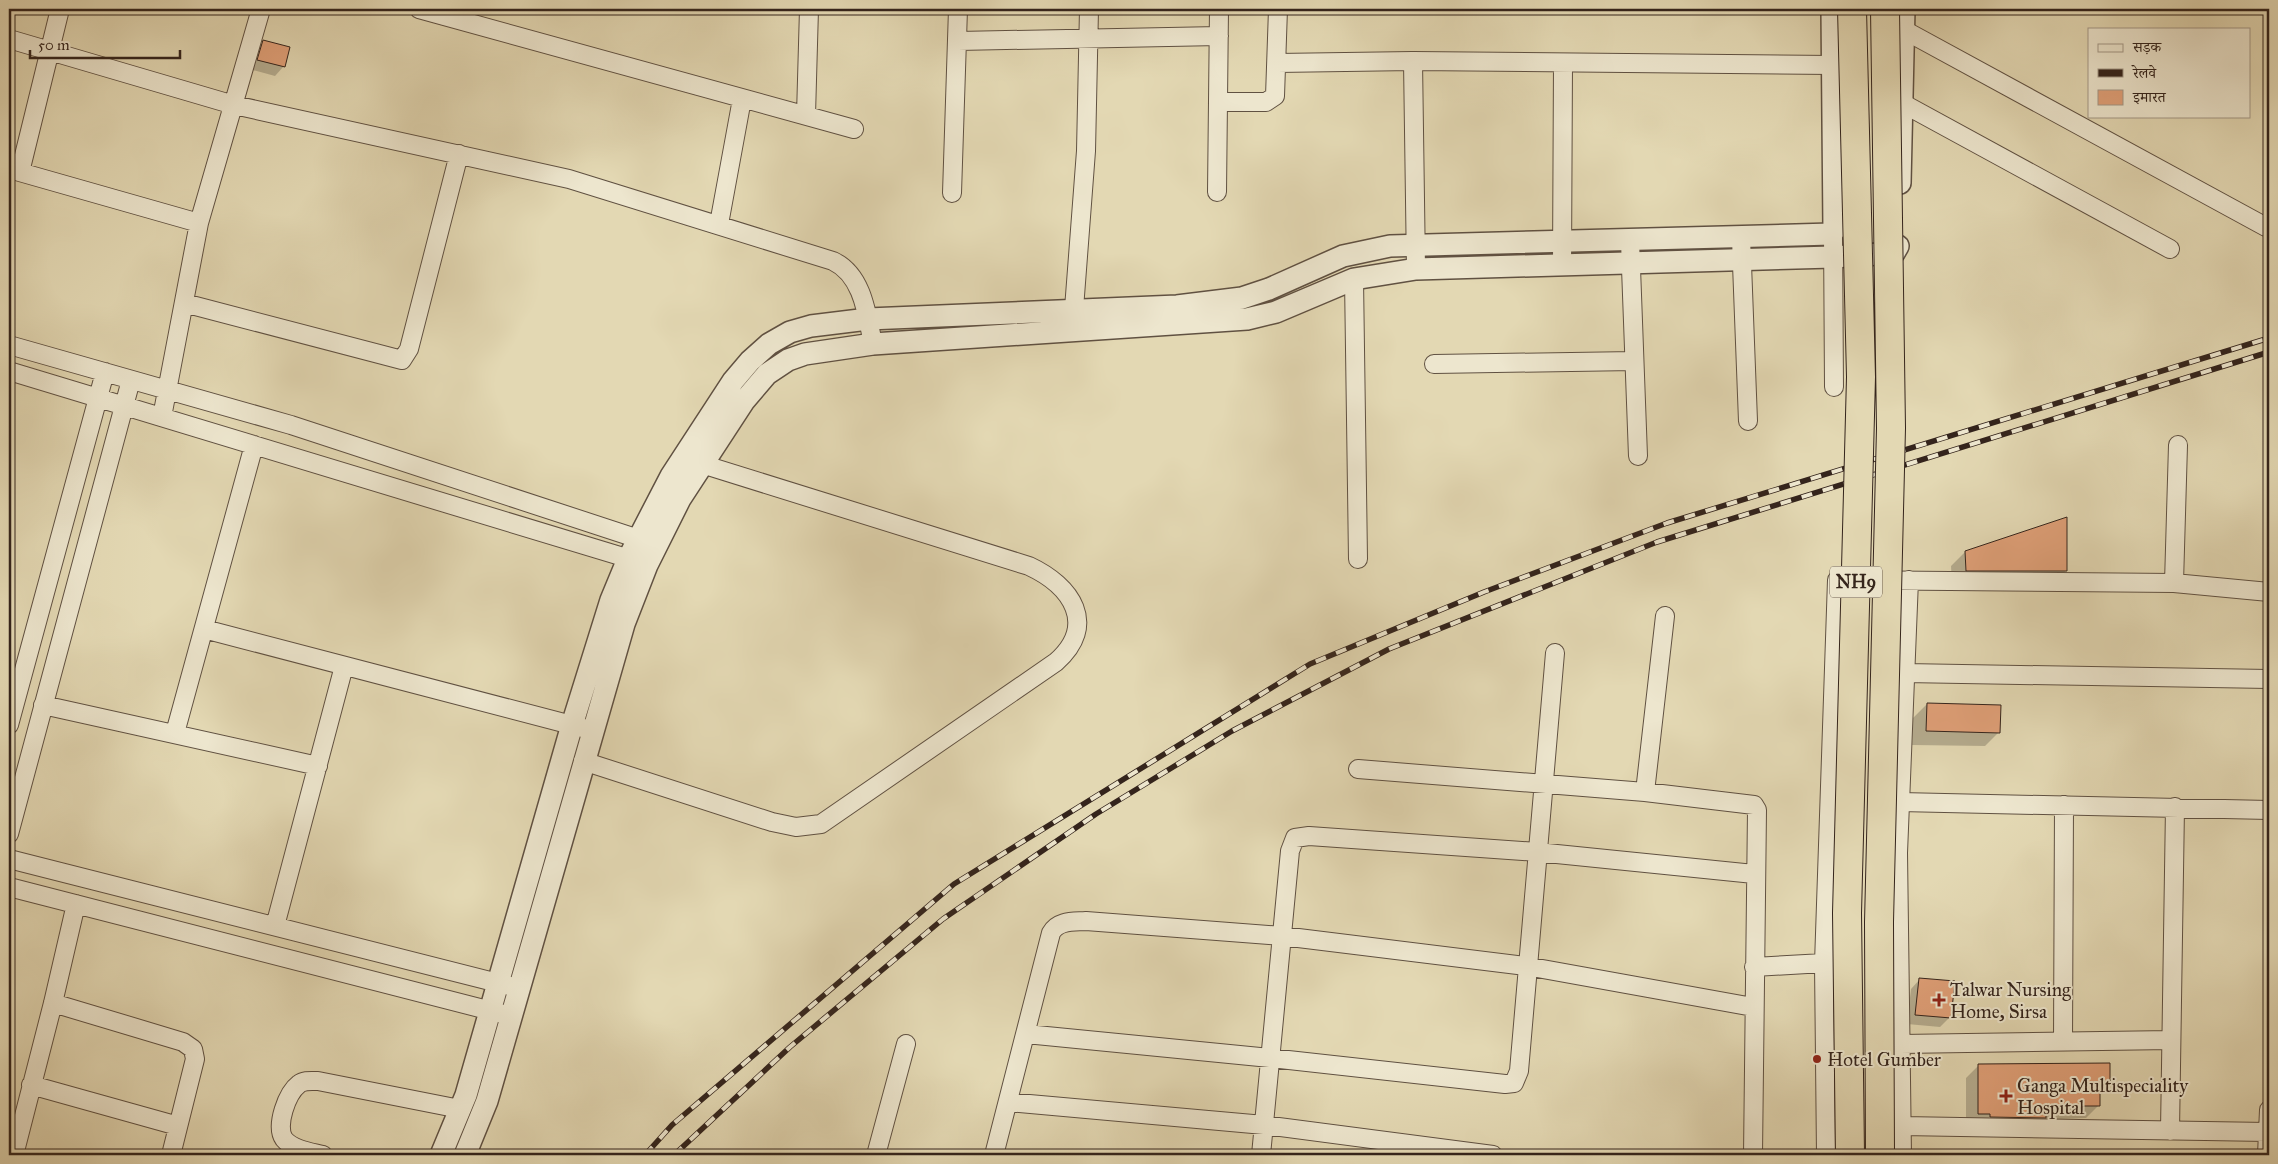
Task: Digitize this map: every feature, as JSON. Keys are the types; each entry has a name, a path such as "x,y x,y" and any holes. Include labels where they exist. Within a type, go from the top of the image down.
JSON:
{"main road":[{"name":"NH9","path":"1850,1155 1847,913 1861,377 1852,9"},
{"name":"NH9","path":"1880,1155 1879,922 1891,428 1885,9"}],"street":[{"path":"60,9 15,171 199,223"},
{"path":"162,416 199,223 261,9"},
{"path":"419,9 854,129"},
{"path":"806,115 808,9"},
{"path":"952,193 958,9"},
{"path":"1073,320 1086,151 1089,9"},
{"path":"1217,192 1219,9"},
{"path":"1218,102 1270,100 1275,96 1277,90 1278,9"},
{"path":"1832,9 1834,387"},
{"path":"441,1155 460,1109 498,983 582,728 611,600 638,562 733,381 769,344 790,332 811,326 868,319 1247,319 1276,312 1354,279 1416,269 1833,257 1894,253 1898,250 1904,9"},
{"path":"1904,30 2266,227"},
{"path":"958,41 1219,36"},
{"path":"9,39 234,105 569,179 719,224 842,265 855,279 868,319 873,344"},
{"path":"1277,63 1413,61 1833,65"},
{"path":"1413,61 1416,269"},
{"path":"1562,265 1563,63"},
{"path":"719,224 742,99"},
{"path":"1902,103 2170,249"},
{"path":"184,303 402,360 409,350 459,154"},
{"path":"692,461 767,374 788,360 805,354 1242,298 1270,289 1343,256 1390,246 1741,238 1829,234 1833,232"},
{"path":"1741,238 1748,421"},
{"path":"1630,240 1638,456"},
{"path":"1354,279 1358,559"},
{"path":"9,345 291,425 648,542"},
{"path":"1434,364 1634,361"},
{"path":"9,371 638,562"},
{"path":"9,725 105,372"},
{"path":"9,834 131,380"},
{"path":"176,733 254,445"},
{"path":"2174,584 2178,445"},
{"path":"583,761 772,822 796,827 821,824 1056,662 1075,640 1078,619 1073,604 1056,581 1044,573 1029,566 692,461"},
{"path":"1826,1155 1824,963 1836,583 1840,579 2174,584 2269,592"},
{"path":"1902,1155 1898,853 1909,580"},
{"path":"1645,792 1666,616"},
{"path":"204,629 582,728"},
{"path":"1026,1034 1505,1084 1514,1083 1519,1071 1526,966 1555,653"},
{"path":"275,926 344,666"},
{"path":"1905,673 2269,679"},
{"path":"43,705 318,766"},
{"path":"465,1155 487,1101 583,761 582,728"},
{"path":"1358,769 1645,792 1754,805 1757,810 1754,874 1753,1155"},
{"path":"1900,802 2269,810"},
{"path":"2063,1042 2064,805"},
{"path":"2170,1131 2175,807"},
{"path":"1261,1155 1290,851 1295,838 1309,836 1537,852 1754,874"},
{"path":"9,859 519,988"},
{"path":"9,887 511,1016"},
{"path":"17,1155 31,1085 53,1004 76,904"},
{"path":"994,1155 1051,933 1056,925 1086,921 1282,936 1526,966 1753,1007"},
{"path":"1754,967 1824,963"},
{"path":"53,1004 183,1042 193,1049 196,1059 171,1155"},
{"path":"1901,1044 2171,1040"},
{"path":"876,1155 906,1044"},
{"path":"324,1155 291,1144 284,1138 281,1131 288,1100 297,1085 305,1081 318,1081 460,1109"},
{"path":"31,1085 178,1126"},
{"path":"1008,1102 1264,1126 1494,1155"},
{"path":"2267,1155 2269,1110"},
{"path":"1902,1126 2268,1132"}],"building":[{"path":"263,40 290,47 285,67 257,60"},
{"path":"2067,517 2067,571 1966,571 1965,551"},
{"path":"1927,703 2001,705 2000,733 1926,731"},
{"path":"1919,978 1955,981 1951,1018 1915,1015"},
{"path":"2110,1063 2110,1082 2100,1082 2100,1106 2068,1106 2068,1113 2046,1113 2046,1118 1990,1117 1990,1114 1978,1114 1978,1064"}],"railway":[{"path":"645,1155 672,1125 954,884 1310,664 1484,592 1667,523 2269,338"},
{"path":"674,1155 790,1047 943,919 1096,814 1232,731 1389,649 1657,542 2269,352"}],"place":[{"name":"Talwar Nursing Home, Sirsa","path":"1939,1000"},
{"name":"Hotel Gumber","path":"1817,1059"},
{"name":"Ganga Multispeciality Hospital","path":"2006,1096"}]}
